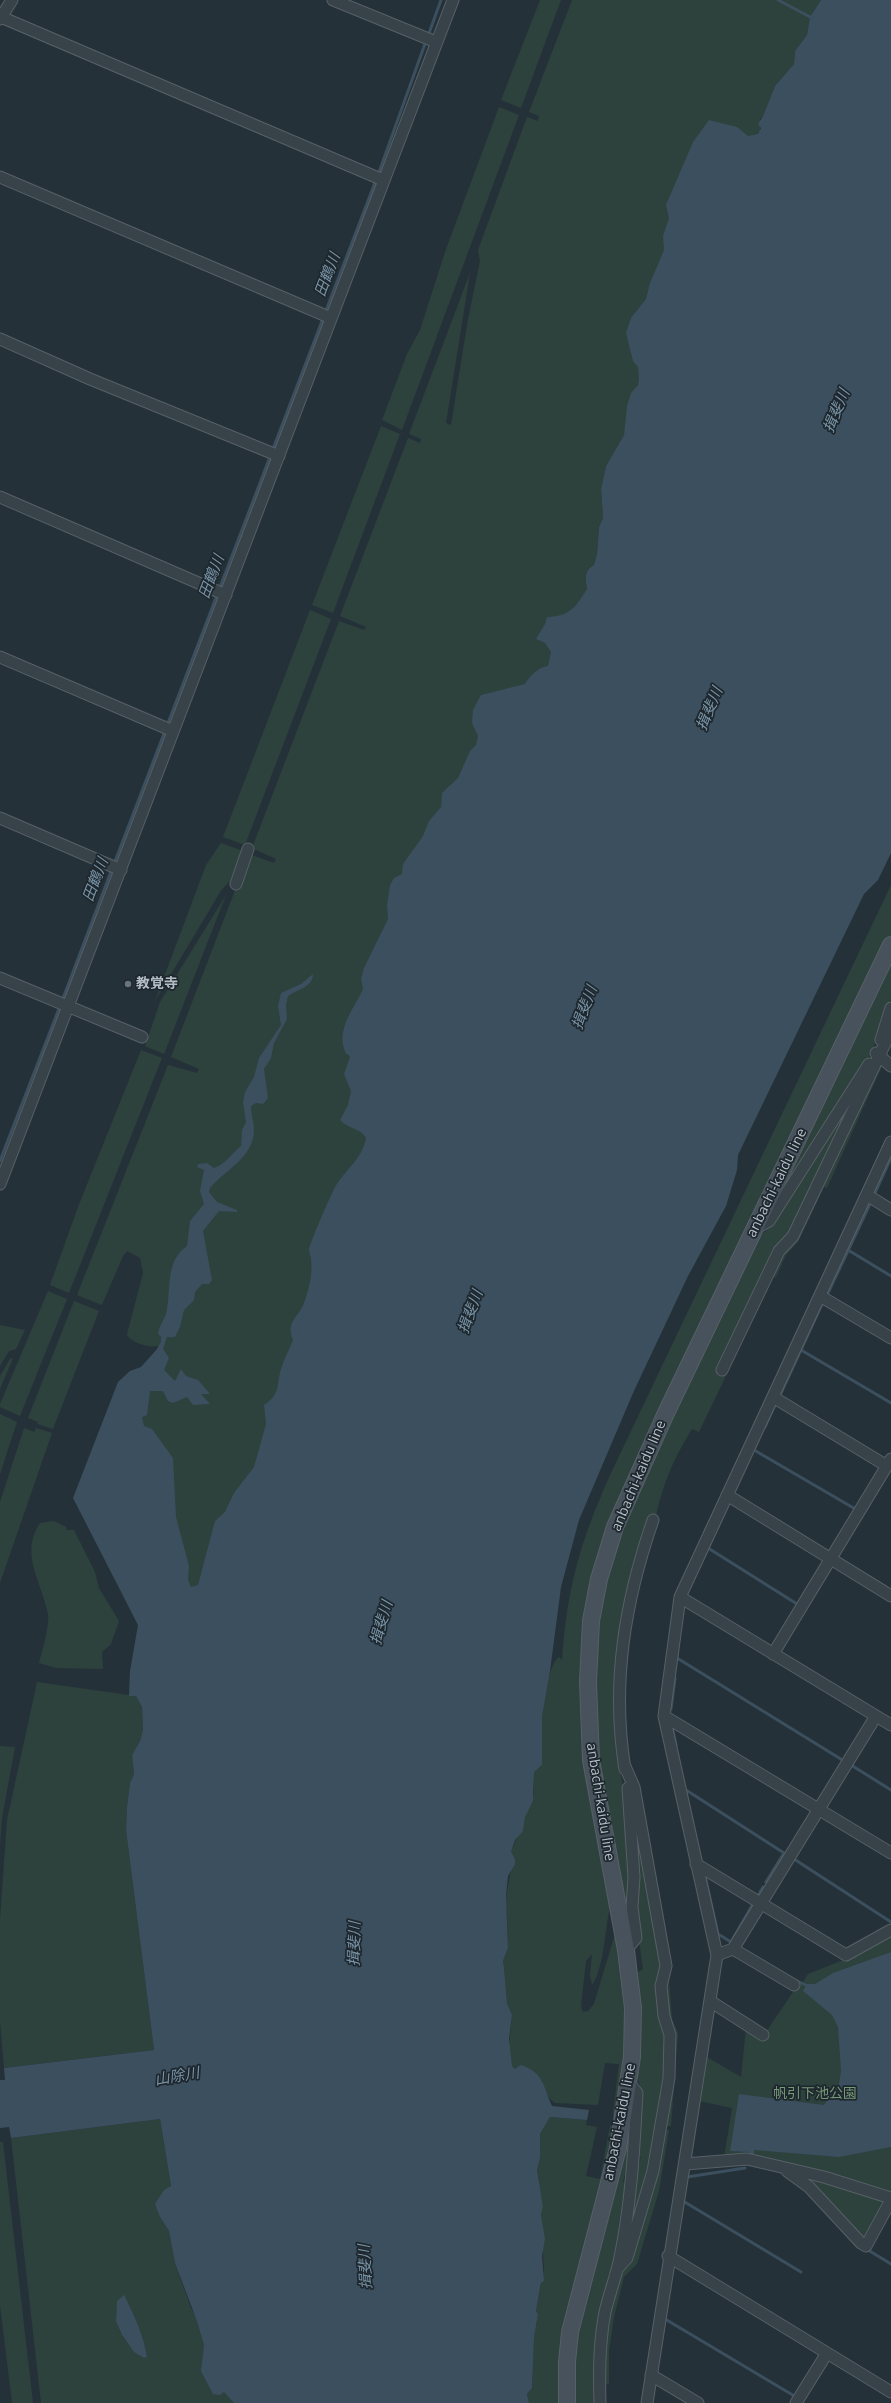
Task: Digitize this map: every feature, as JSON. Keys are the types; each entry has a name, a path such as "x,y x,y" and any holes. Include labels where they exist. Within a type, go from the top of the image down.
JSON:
{"main road":[{"name":"anbachi-kaidu line","path":"567,2403 567,2362 570,2332 618,2148 630,2084 633,2008 626,1950 591,1760 588,1682 591,1621 599,1579 615,1527 666,1414 891,945"}],"street":[{"path":"12,0 1,18 379,178"},
{"path":"333,0 431,40"},
{"path":"0,1184 5,1161 63,1005 120,869 168,729 225,594 278,456 431,40 452,0"},
{"path":"0,177 330,318"},
{"path":"0,339 90,379 278,456"},
{"path":"0,497 225,594"},
{"path":"0,657 168,729"},
{"path":"0,818 120,869"},
{"path":"236,884 248,849"},
{"path":"0,978 142,1037"},
{"path":"722,1370 779,1251 793,1236 878,1054 891,1008"},
{"path":"756,1228 769,1221 878,1054 891,1031"},
{"path":"878,1054 891,1066"},
{"path":"647,2403 668,2256 685,2164 717,1955 664,1716 680,1597 891,1142"},
{"path":"867,1195 891,1210"},
{"path":"820,1296 891,1338"},
{"path":"773,1397 889,1463 773,1654"},
{"path":"727,1495 891,1596"},
{"path":"626,1950 636,1938 628,1786 624,1764 620,1715 622,1646 636,1568 653,1520"},
{"path":"680,1597 891,1725"},
{"path":"664,1716 891,1853"},
{"path":"717,1955 733,1949 876,1716"},
{"path":"618,2268 627,2258 653,2171 669,2078 670,2035 664,2016 661,1986 666,1966 634,1787 624,1764"},
{"path":"696,1864 846,1955 891,1930"},
{"path":"733,1949 794,1985"},
{"path":"710,2001 763,2035"},
{"path":"600,2403 598,2360 601,2337 605,2311 618,2268 634,2153 637,2093 630,2084"},
{"path":"685,2164 747,2159 782,2167 891,2199 866,2246 861,2243 809,2187 782,2167"},
{"path":"668,2256 891,2392"},
{"path":"796,2403 827,2353"},
{"path":"651,2375 698,2403"}],"green space":[{"path":"540,0 561,0 521,108 501,100"},
{"path":"572,0 821,0 810,17 807,35 795,51 794,64 775,86 763,116 760,119 760,131 728,180 627,420 624,435 606,466 601,489 603,518 599,527 597,554 594,565 590,567 586,576 587,589 376,1131 276,1428 192,1599 140,1428 146,1396 153,1388 158,1346 141,1344 132,1340 127,1334 143,1273 140,1258 127,1251 123,1256 102,1305 77,1295 168,1065 197,1073 199,1069 171,1057 249,854 274,863 276,859 252,848 339,621 364,630 366,627 340,616 408,438 420,443 421,439 409,434 470,273 446,423 451,425 468,319 480,261 478,250 527,117 538,121 539,116 529,112"},
{"path":"499,107 519,115 402,430 382,420 407,354 420,330 445,252"},
{"path":"381,426 400,434 333,613 312,605"},
{"path":"310,610 331,619 245,845 223,837"},
{"path":"221,843 243,851 232,879 222,889 155,1001 206,865"},
{"path":"891,885 891,935 749,1230 587,1611 610,1907 602,1959 596,1978 592,1985 590,1975 592,1954 586,1961 581,2006 583,2012 588,2011 594,2004 615,1934 617,1937 627,2007 628,2053 620,2115 613,2114 619,2064 605,2063 598,2105 555,2103 548,2095 539,2078 528,2071 520,2068 515,2069 512,2066 509,2048 512,2015 507,2003 503,1961 508,1948 507,1912 505,1904 511,1869 511,1852 534,1795 534,1772 542,1765 540,1734 545,1693 551,1670 555,1662 559,1657 562,1660 564,1633 577,1564 591,1520 611,1473"},
{"path":"226,895 164,1054 145,1046 160,1002"},
{"path":"891,957 891,998 872,1052 769,1218"},
{"path":"141,1050 162,1058 69,1293 50,1285 78,1207"},
{"path":"878,1064 883,1064 827,1188 824,1187 798,1242 786,1255 776,1277 773,1278 699,1432 692,1429 679,1452 661,1495 655,1521 649,1519 639,1550 627,1597 621,1629 616,1702 631,1875 631,1935 628,1938 595,1749 593,1682 598,1615 605,1580 623,1522 759,1236 770,1228 866,1073 868,1074 790,1235 777,1249 720,1370 724,1372 783,1250 795,1237"},
{"path":"48,1291 67,1299 20,1416 0,1407 0,1404"},
{"path":"74,1301 99,1311 53,1429 37,1424 38,1422 28,1418"},
{"path":"0,1325 25,1330 16,1349 9,1351 0,1366"},
{"path":"13,1358 0,1389 0,1376 10,1359"},
{"path":"0,1414 17,1422 0,1474"},
{"path":"24,1428 34,1432 36,1428 52,1433 0,1583 0,1502"},
{"path":"54,1521 66,1527 67,1530 74,1530 95,1572 99,1588 119,1621 111,1644 102,1652 103,1669 56,1668 39,1663 48,1625 48,1614 34,1568 32,1546 34,1534 40,1523"},
{"path":"37,1682 136,1696 142,1707 143,1730 140,1741 132,1755 134,1774 130,1783 126,1830 154,2050 4,2068 0,2021 0,1920 7,1820"},
{"path":"0,1746 15,1747 2,1818 0,1846"},
{"path":"631,1791 662,1966 667,2032 665,2077 650,2167 623,2258 632,2190 641,2157 636,2156 641,2091 636,2070 634,1975 643,1969 635,1913"},
{"name":"帆引下池公園","path":"891,1935 891,2196 724,2158 732,2108 699,2101 705,2056 741,2077 746,2028 762,2038 797,1986 803,1982 808,1974 846,1959"},
{"path":"668,1967 672,2019 678,2033 671,2126 667,2126 666,2130 669,2130 659,2191 637,2264 624,2277 614,2317 609,2351 609,2384 602,2383 604,2340 620,2271 629,2262 670,2079 664,1985"},
{"path":"630,2111 630,2152 623,2182 627,2184 596,2403 572,2403 577,2326"},
{"path":"550,2117 587,2120 586,2125 597,2127 586,2176 600,2179 610,2126 618,2127 562,2403 529,2403 527,2394 532,2388 534,2338 538,2314 536,2311 544,2270 541,2215 543,2206 537,2170 540,2158 540,2134"},
{"path":"160,2119 171,2187 160,2217 169,2231 175,2263 191,2308 248,2403 41,2403 11,2138","holes":["118,2304 131,2309 145,2344 147,2357 144,2358 126,2341 119,2328 117,2320"]},
{"path":"0,2142 3,2142 33,2403 12,2403 0,2305"},
{"path":"814,2178 886,2199 866,2240 862,2240 812,2186"}],"water":[{"path":"821,0 891,0 891,853 878,880 864,894 738,1155 737,1170 726,1206 688,1276 633,1393 579,1520 561,1587 550,1671 542,1716 542,1765 534,1772 533,1801 525,1817 523,1831 515,1840 511,1852 515,1859 515,1864 508,1876 506,1896 508,1948 503,1961 507,2003 512,2015 509,2039 512,2066 515,2069 521,2065 529,2068 539,2076 552,2106 589,2110 587,2120 550,2117 540,2134 540,2158 537,2170 543,2206 541,2215 545,2239 542,2256 544,2281 541,2283 536,2311 538,2314 534,2338 532,2388 527,2394 529,2403 234,2403 224,2392 220,2395 213,2394 201,2371 204,2345 197,2321 175,2263 169,2231 160,2217 155,2204 164,2190 171,2186 160,2119 11,2138 9,2127 0,2128 0,2080 5,2080 4,2068 154,2050 126,1830 130,1783 134,1774 132,1755 140,1741 143,1730 142,1707 136,1696 129,1696 130,1671 138,1625 73,1498 118,1382 130,1371 141,1367 157,1349 161,1342 161,1336 158,1334 168,1305 172,1268 175,1260 187,1246 190,1221 204,1204 200,1191 204,1170 197,1167 198,1164 207,1163 214,1168 226,1161 241,1146 242,1130 246,1122 243,1102 245,1092 254,1077 259,1058 281,1025 278,1006 281,993 301,984 313,974 310,982 304,988 288,996 286,1005 287,1019 274,1043 271,1058 264,1069 268,1098 263,1104 256,1103 251,1106 254,1131 249,1149 237,1163 210,1188 209,1192 217,1202 237,1210 237,1212 219,1211 203,1231 212,1280 209,1284 202,1284 195,1292 194,1300 184,1310 180,1327 175,1337 167,1337 163,1349 169,1358 164,1370 175,1381 181,1369 186,1376 198,1380 210,1394 201,1394 210,1404 193,1405 187,1397 173,1403 168,1401 163,1391 150,1391 147,1415 142,1417 144,1426 152,1429 173,1458 176,1517 189,1566 188,1580 191,1587 198,1585 215,1521 225,1512 234,1493 254,1467 266,1424 264,1405 276,1393 282,1365 293,1340 291,1334 292,1324 302,1308 309,1287 311,1258 309,1250 312,1240 333,1191 357,1159 364,1146 366,1138 364,1135 340,1120 348,1105 351,1091 344,1074 350,1057 345,1053 343,1035 347,1019 363,989 361,979 364,968 388,919 387,905 390,885 394,878 402,874 403,864 423,836 429,821 441,807 442,793 458,778 470,751 476,745 478,736 472,723 473,710 481,695 525,684 531,675 537,670 548,666 551,652 545,643 536,639 545,624 547,617 567,613 575,606 587,589 586,576 590,567 594,565 597,554 599,527 603,518 601,489 606,466 624,435 627,406 631,393 638,385 639,379 638,367 633,361 626,333 631,318 646,299 650,283 664,250 663,236 669,218 666,205 693,142 709,120 737,127 748,136 758,134 761,128 758,124 763,116 775,86 794,64 795,51 807,35 810,17"},
{"path":"891,1952 891,2147 839,2157 754,2150 754,2156 750,2155 749,2152 730,2151 739,2094 824,2105 839,2084 841,2071 838,2027 832,2015 803,1991 807,1984 815,1984 833,1973"},
{"path":"124,2295 141,2333 147,2357 144,2358 134,2352 122,2335 116,2321 117,2301"}],"waterway":[{"name":"田鶴川","path":"428,36 441,0"},
{"path":"778,0 812,18"},
{"name":"田鶴川","path":"378,175 426,41"},
{"name":"田鶴川","path":"114,864 376,180"},
{"name":"田鶴川","path":"62,1001 112,869"},
{"name":"田鶴川","path":"0,1161 60,1006"},
{"path":"875,1193 891,1158"},
{"path":"828,1293 870,1204"},
{"path":"848,1250 891,1276"},
{"path":"781,1393 822,1304"},
{"path":"801,1350 891,1403"},
{"path":"765,1427 775,1405"},
{"path":"754,1450 857,1510"},
{"path":"708,1548 797,1604"},
{"path":"677,1658 844,1761"},
{"path":"671,1709 675,1678"},
{"path":"672,1727 676,1745"},
{"path":"851,1765 891,1790"},
{"path":"686,1790 784,1853 766,1882"},
{"path":"794,1859 891,1922"},
{"path":"705,1876 718,1934 731,1942"},
{"path":"758,1896 763,1887"},
{"path":"731,1942 753,1904"},
{"path":"795,1980 810,1987"},
{"path":"687,2177 745,2168"},
{"path":"683,2201 801,2272"},
{"path":"868,2250 891,2264"},
{"path":"665,2319 796,2397"}],"place":[{"name":"教覚寺","path":"128,984"}],"water label":[{"name":"揖斐川","path":"837,411"},
{"name":"揖斐川","path":"710,709"},
{"name":"揖斐川","path":"585,1008"},
{"name":"揖斐川","path":"471,1312"},
{"name":"揖斐川","path":"382,1623"},
{"name":"揖斐川","path":"355,1944"},
{"name":"山除川","path":"177,2077"},
{"name":"揖斐川","path":"366,2267"}]}
